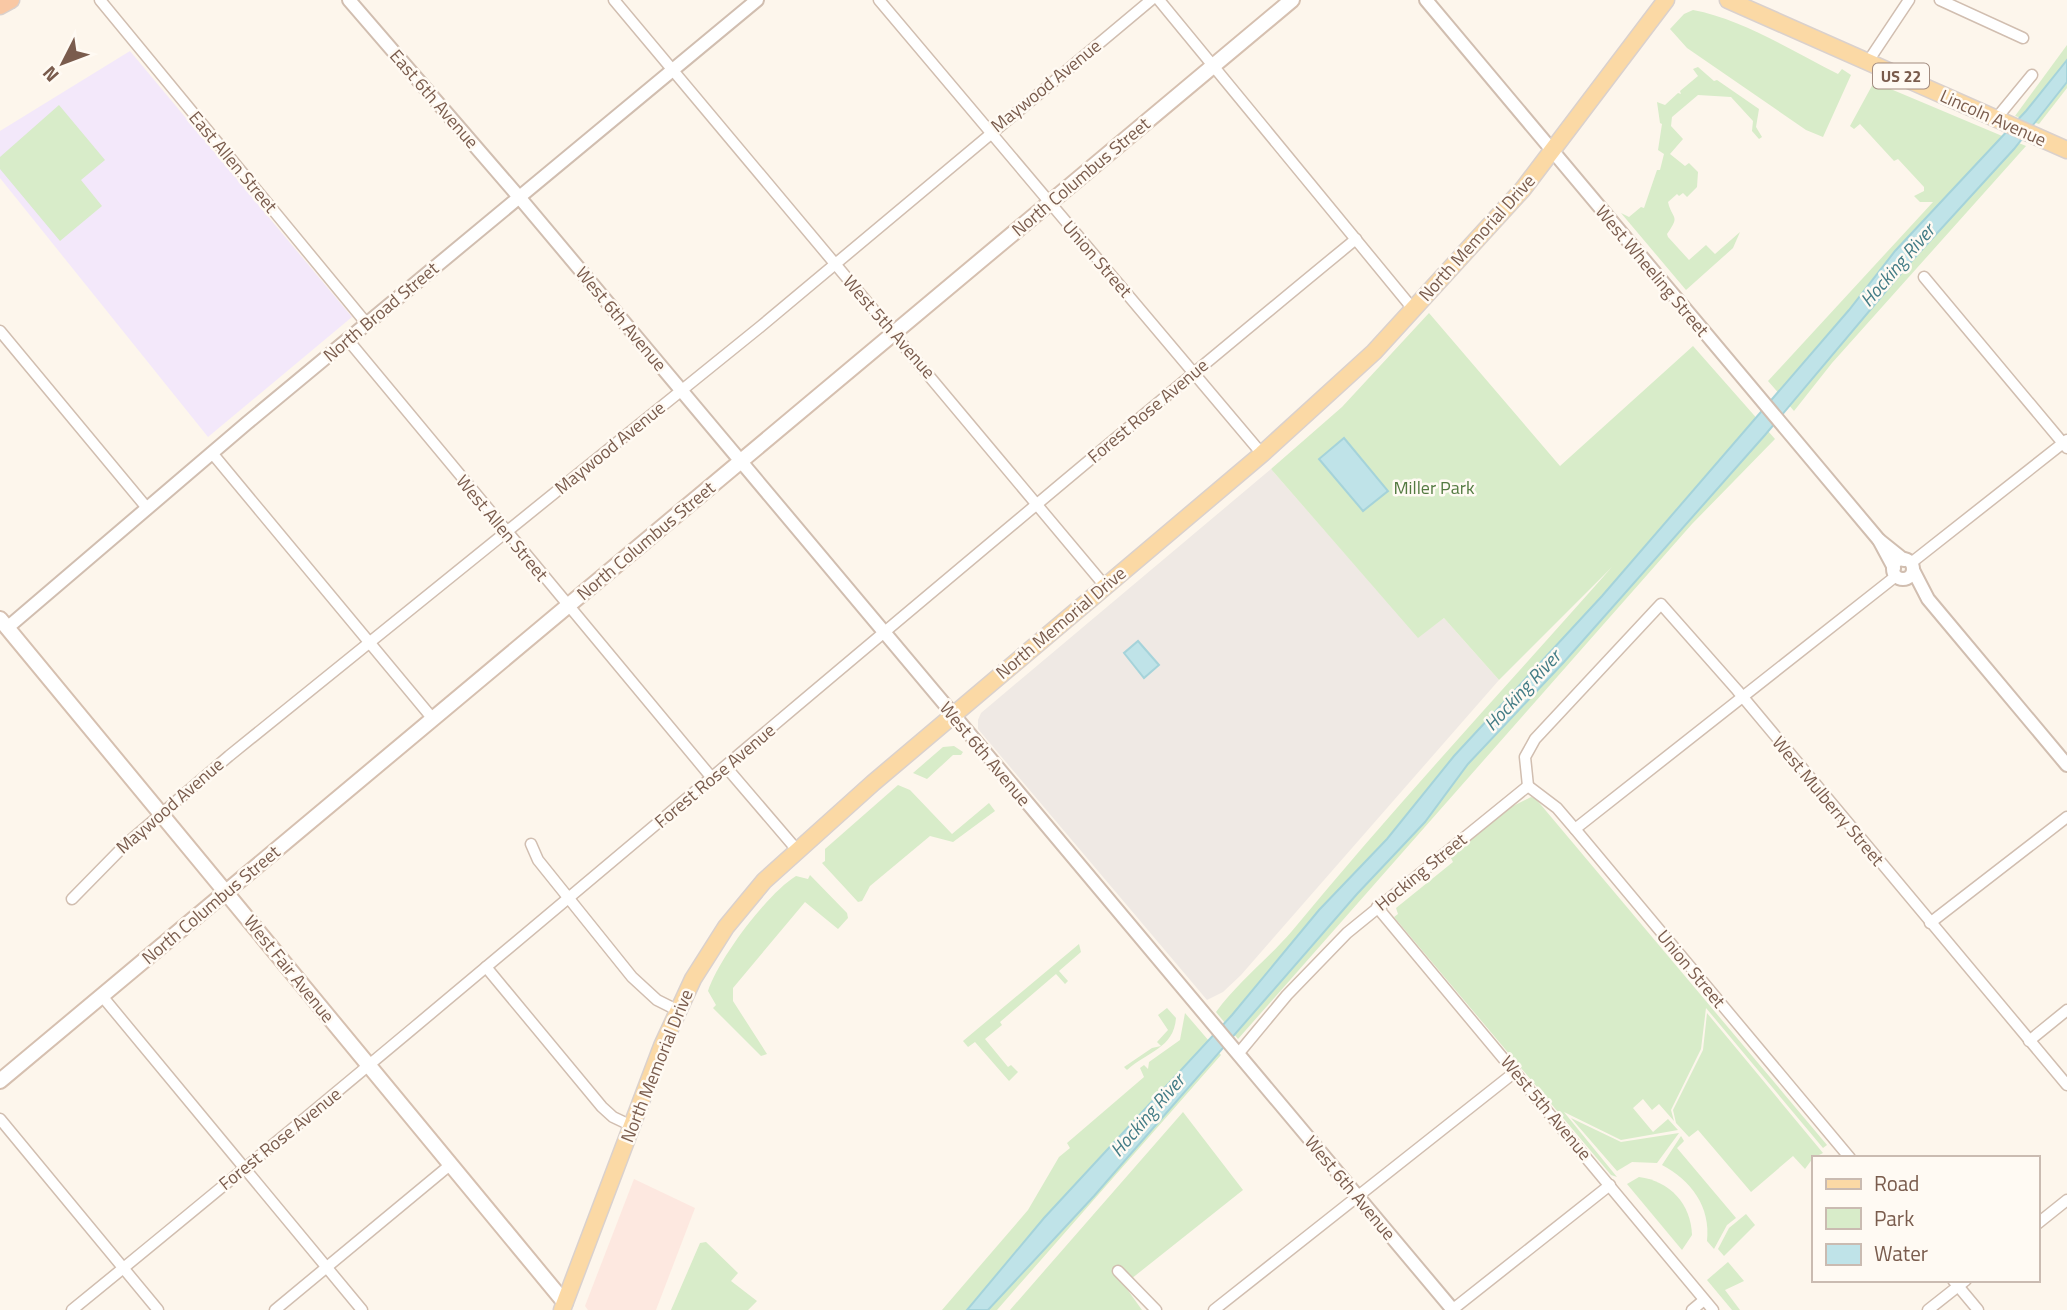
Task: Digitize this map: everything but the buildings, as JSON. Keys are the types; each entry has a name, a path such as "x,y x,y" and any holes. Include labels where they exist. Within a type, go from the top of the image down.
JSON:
{"highway":[{"path":"0,6 10,0"}],"main road":[{"name":"North Columbus Street","path":"0,1081 1292,0"},
{"name":"North Memorial Drive","path":"565,1308 677,1010 726,927 764,881 797,849 952,715 1262,454 1342,383 1523,189 1666,0"},
{"name":"Lincoln Avenue","path":"1728,0 1869,60 1999,122 2067,150"},
{"name":"West Fair Avenue","path":"4,624 227,892 565,1308"}],"street":[{"name":"East Allen Street","path":"100,0 367,324"},
{"name":"East 6th Avenue","path":"349,0 519,197"},
{"name":"West 5th Avenue","path":"614,0 1105,586"},
{"name":"North Broad Street","path":"4,624 757,0"},
{"name":"Union Street","path":"879,0 1262,454"},
{"name":"Maywood Avenue","path":"72,899 100,867 162,813 836,265 989,133 1151,0"},
{"path":"1159,0 1413,309"},
{"name":"West Wheeling Street","path":"1426,0 1878,540 1897,574 1928,599 2067,765"},
{"path":"1869,60 1909,0"},
{"path":"1940,0 2023,38"},
{"path":"1999,122 2032,75"},
{"name":"West 6th Avenue","path":"519,197 1452,1310"},
{"name":"Forest Rose Avenue","path":"72,1310 369,1067 1193,373 1356,239"},
{"path":"1575,829 1897,574 1909,578 1910,564 2065,444 1924,277"},
{"path":"0,331 147,508"},
{"name":"West Allen Street","path":"348,340 505,533 712,778"},
{"path":"212,453 433,719"},
{"name":"West Wheeling Street","path":"1878,540 1910,564 1928,599"},
{"name":"West Mulberry Street","path":"1528,786 1525,765 1528,750 1556,714 1661,604 2067,1085"},
{"path":"726,766 797,849"},
{"name":"Union Street","path":"1528,786 1557,808 1848,1156"},
{"name":"Hocking Street","path":"1236,1052 1316,963 1377,907 1528,786"},
{"path":"1930,923 2067,817"},
{"path":"531,844 538,860 632,977 657,1000 677,1010"},
{"name":"West 5th Avenue","path":"1377,907 1713,1310"},
{"path":"486,967 602,1107 613,1117 632,1126"},
{"path":"102,996 362,1310"},
{"path":"2029,1041 2067,1010"},
{"path":"1214,1310 1516,1072"},
{"path":"0,1119 158,1310"},
{"path":"275,1310 450,1165"},
{"path":"1452,1310 1610,1185"},
{"path":"2039,1222 2067,1200"},
{"path":"1118,1271 1156,1310"},
{"path":"1928,1310 1959,1282 1978,1310"},
{"path":"1692,1310 1704,1300"}],"shaded area":[{"path":"130,51 352,317 208,437 0,178 0,131"},
{"path":"1271,469 1418,637 1444,618 1499,680 1241,975 1223,992 1207,1000 978,729 978,720 981,713"},
{"path":"634,1179 695,1208 656,1310 588,1310 585,1306"}],"green space":[{"path":"1693,10 1748,28 1838,74 1842,69 1851,75 1823,137 1806,130 1687,48 1670,29 1684,14"},
{"path":"2067,45 2067,88 2039,124 2015,116"},
{"path":"1698,67 1714,81 1717,80 1759,109 1756,127 1762,137 1759,139 1752,131 1753,121 1731,97 1698,95 1672,117 1671,126 1683,139 1670,154 1685,166 1689,163 1698,172 1697,187 1687,197 1683,193 1679,196 1677,194 1668,202 1675,220 1668,237 1689,260 1706,245 1715,254 1740,232 1733,248 1686,290 1621,213 1629,217 1641,207 1644,208 1657,170 1660,170 1664,154 1658,150 1662,124 1657,102 1665,105 1678,93 1681,94 1680,91 1698,76 1693,69"},
{"path":"1874,82 2026,146 1832,363 1794,411 1768,381 1933,202 1920,202 1914,196 1924,191 1924,187 1898,159 1894,161 1860,124 1854,129 1850,126"},
{"path":"59,105 105,160 81,180 102,206 60,241 0,169 0,157"},
{"name":"Miller Park","path":"1429,313 1560,466 1693,346 1775,439 1692,524 1238,1039 1216,1012 1292,931 1410,793 1612,567 1499,680 1444,618 1418,638 1271,469 1342,407"},
{"path":"954,746 963,752 961,755 953,755 927,779 913,773 943,747"},
{"path":"898,785 910,790 952,834 989,803 995,811 953,842 930,836 870,886 862,901 858,902 822,863 825,861 825,849"},
{"path":"1531,797 1536,799 1827,1145 1823,1148 1706,1008 1701,1049 1671,1110 1674,1121 1659,1104 1652,1110 1643,1099 1633,1108 1653,1132 1668,1119 1678,1130 1621,1140 1564,1112 1617,1177 1611,1175 1394,917 1398,914 1396,908 1453,862 1450,856 1511,807"},
{"path":"810,875 847,913 848,918 838,929 805,902 733,988 733,1001 767,1054 761,1056 713,1008 716,1005 708,991 722,962 759,911 796,876 808,879"},
{"path":"1079,944 1081,952 1059,971 1068,981 1065,984 1056,974 1000,1022 1002,1025 985,1039 1008,1067 1011,1065 1018,1072 1009,1081 975,1042 968,1047 963,1041"},
{"path":"1167,1008 1176,1018 1170,1036 1161,1046 1157,1042 1168,1030 1158,1015"},
{"path":"1185,1013 1221,1055 997,1310 942,1310 1028,1210 1059,1157 1070,1148 1067,1143 1144,1077 1140,1068 1144,1065 1148,1069 1149,1062 1180,1040"},
{"path":"1707,1013 1823,1153 1812,1156 1805,1169 1793,1156 1751,1192 1698,1130 1689,1137 1676,1123 1673,1110 1703,1050"},
{"path":"1161,1046 1135,1064 1127,1070 1124,1067 1152,1048"},
{"path":"1183,1112 1243,1190 1131,1279 1127,1289 1142,1310 1010,1310"},
{"path":"1571,1118 1621,1142 1679,1133 1657,1163 1632,1162 1617,1171"},
{"path":"1681,1136 1684,1141 1677,1148 1736,1218 1727,1225 1714,1249 1707,1241 1706,1217 1697,1196 1682,1178 1662,1165"},
{"path":"1639,1177 1660,1183 1683,1204 1688,1213 1692,1235 1682,1250 1627,1184"},
{"path":"1746,1214 1755,1225 1724,1256 1718,1249 1729,1228"},
{"path":"706,1242 738,1273 731,1281 757,1301 748,1310 671,1310 700,1243"},
{"path":"1728,1262 1744,1281 1725,1290 1740,1310 1732,1310 1707,1280"}],"water":[{"name":"Hocking River","path":"2067,60 2067,82 2014,149 1908,265 1765,435 1564,662 1468,764 1425,822 1357,894 1094,1196 988,1310 967,1310 1044,1218 1232,1015 1319,910 1387,839 1454,756 1602,596 1849,310 1895,251 2026,111"},
{"path":"1344,438 1388,491 1363,511 1319,459"},
{"path":"1138,641 1159,665 1144,678 1124,653"}]}
